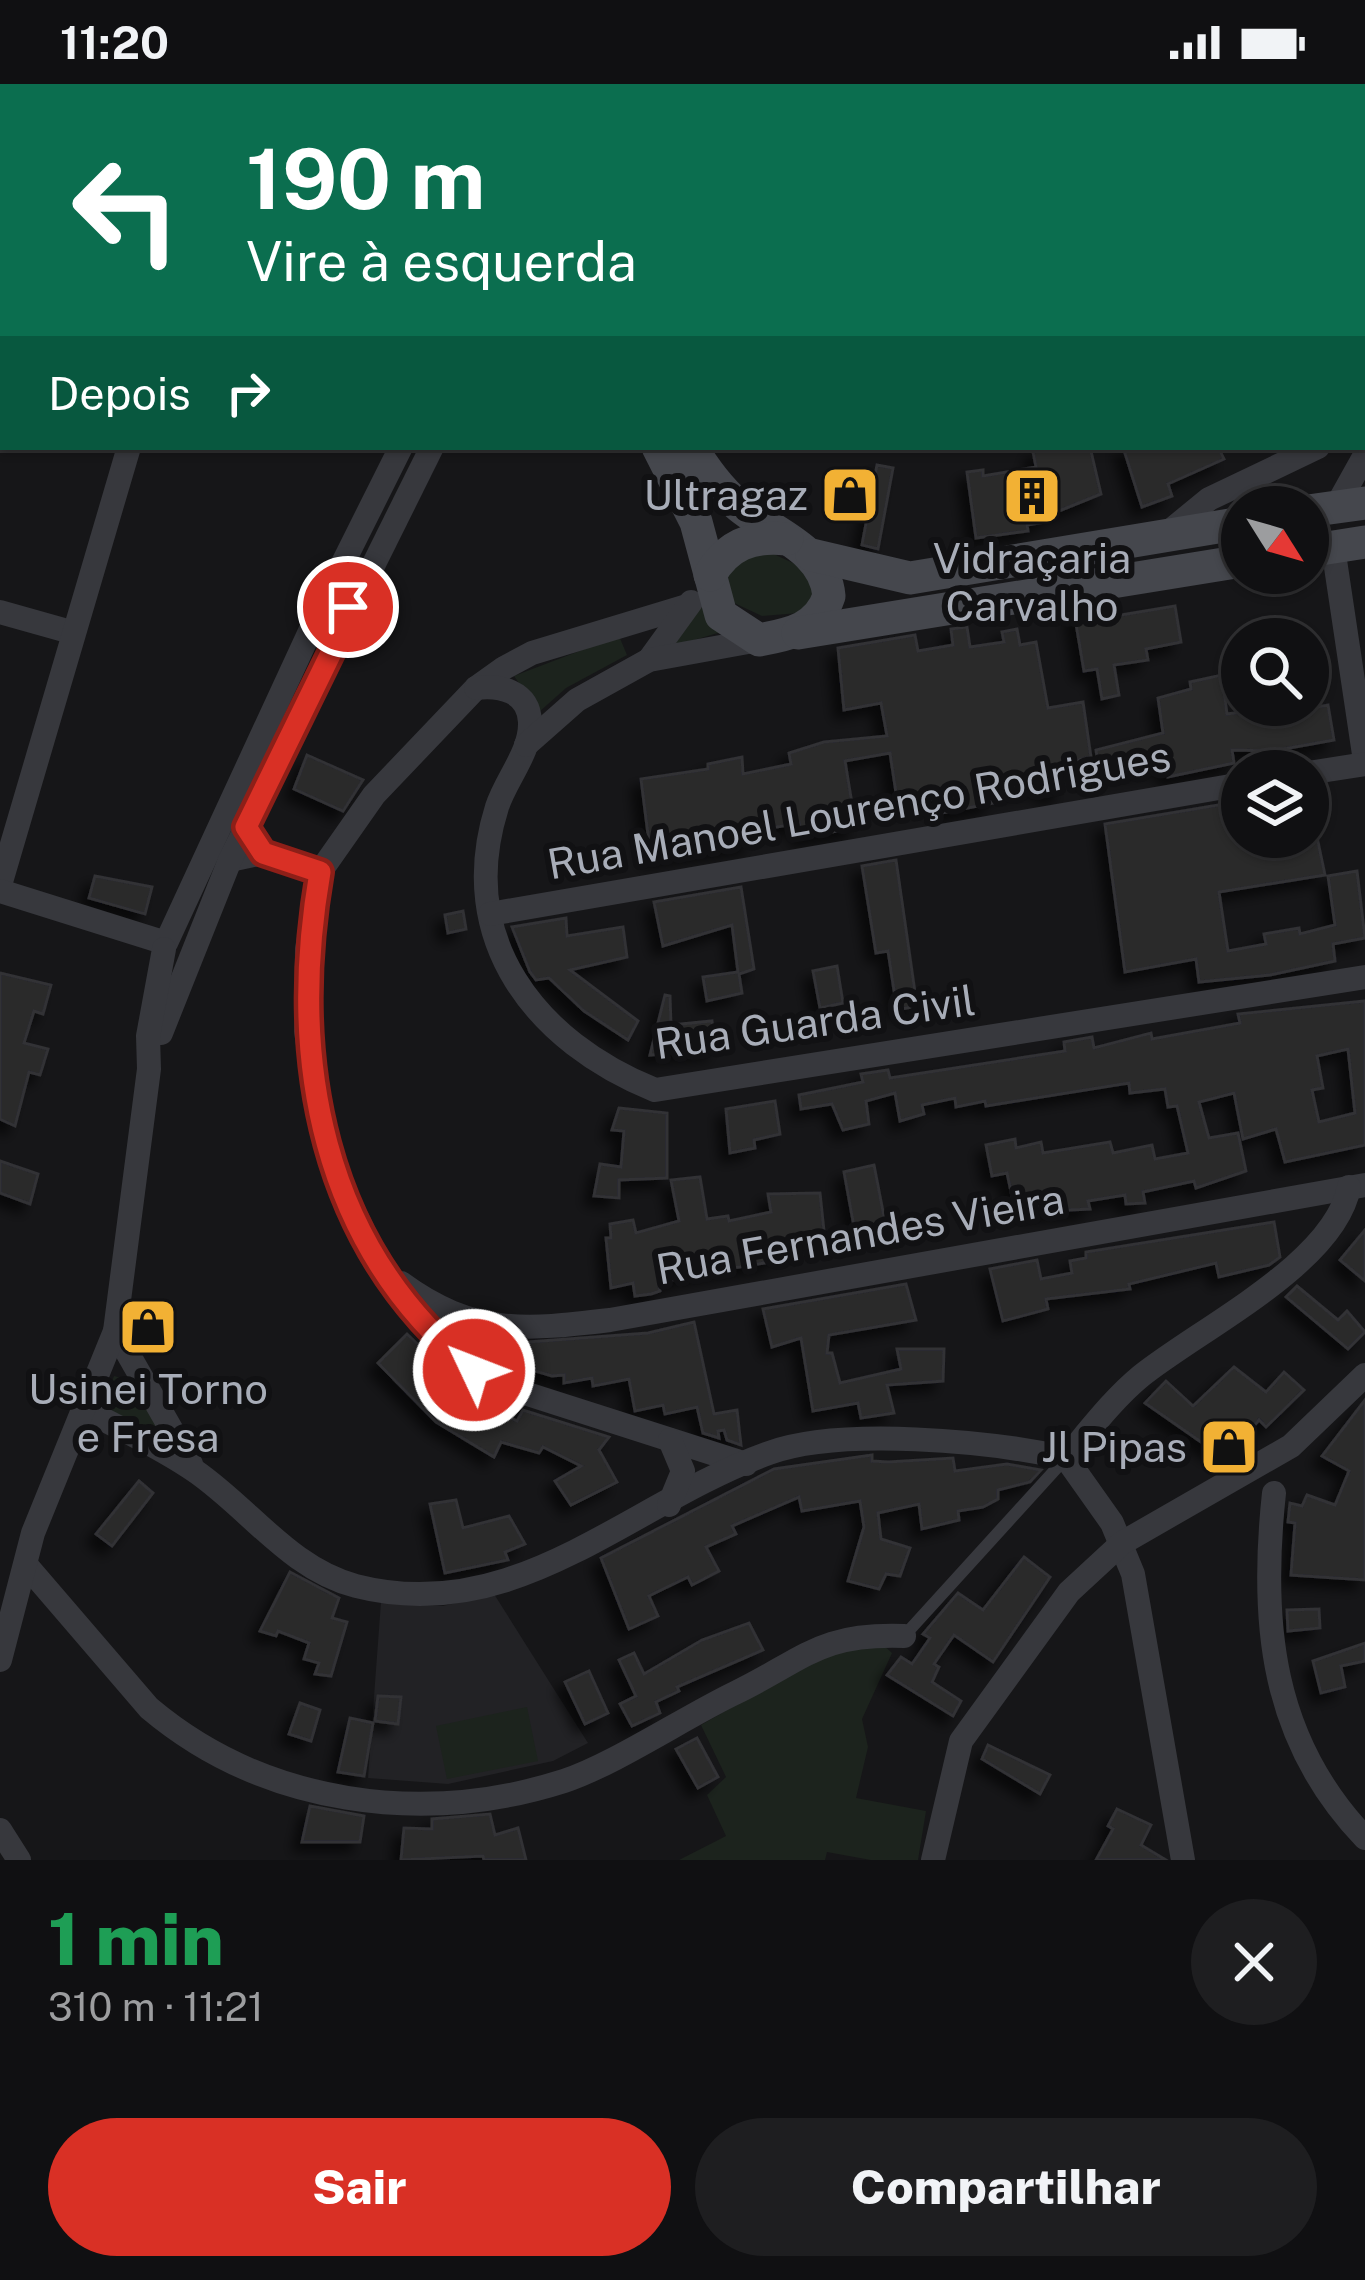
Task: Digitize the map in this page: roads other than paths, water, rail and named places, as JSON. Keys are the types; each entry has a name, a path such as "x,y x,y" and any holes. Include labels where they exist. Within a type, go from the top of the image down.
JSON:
{"main road":[{"path":"660,450 696,522 721,615 775,637 1221,565"},
{"path":"693,450 725,493 799,547 828,581 827,603 814,622 775,637"},
{"path":"710,575 722,556 741,544 799,547 910,578 1221,527"}],"street":[{"path":"128,450 71,632 0,888 173,949"},
{"path":"0,1660 33,1533 115,1331 149,1069 173,949 332,585 399,450"},
{"path":"173,949 230,860 431,450"},
{"path":"1161,537 1208,499 1312,450"},
{"path":"1336,507 1365,455"},
{"path":"1329,769 1365,763 1335,546"},
{"path":"649,660 710,575"},
{"path":"332,585 348,577 357,598"},
{"path":"687,606 532,652 476,688 374,795 320,872 307,949 306,1031 318,1115 339,1181 382,1269 443,1345 510,1390 746,1464"},
{"path":"0,612 71,632"},
{"path":"526,745 577,700 649,660 775,637"},
{"path":"476,688 504,687 520,699 530,717 526,745"},
{"name":"Rua Guarda Civil","path":"526,745 497,805 484,863 490,914 522,997 563,1036 621,1076 655,1090 1365,977"},
{"name":"Rua Manoel Lourenço Rodrigues","path":"490,914 1221,788"},
{"path":"246,827 263,853"},
{"path":"230,860 263,853 320,872"},
{"path":"1066,1458 1136,1380 1208,1324 1291,1273 1345,1213 1357,1186"},
{"name":"Rua Fernandes Vieira","path":"382,1269 420,1297 477,1324 531,1329 610,1320 1357,1186"},
{"path":"474,1370 470,1344 477,1324"},
{"path":"115,1331 195,1471"},
{"path":"933,1860 961,1741 1069,1592 1122,1543 1291,1446 1365,1375"},
{"path":"84,1409 195,1471 314,1567 354,1585 417,1594 496,1587 581,1552 746,1464 807,1442 941,1442 1019,1448 1066,1458 1122,1543 1159,1700 1183,1860"},
{"path":"669,1505 683,1471 670,1440"},
{"path":"1291,1446 1274,1492 1266,1565 1276,1667 1293,1735 1331,1803 1365,1838"},
{"path":"1263,1463 1274,1492"},
{"path":"27,1566 149,1708 172,1728 287,1785 363,1803 436,1804 568,1780 816,1645 862,1634 904,1636"},
{"path":"0,1830 19,1860"}],"lane":[{"path":"904,1636 1066,1458"}],"place":[{"name":"Ultragaz","path":"850,495"},
{"name":"Vidraçaria Carvalho","path":"1032,496"},
{"name":"Usinei Torno e Fresa","path":"148,1327"},
{"name":"Jl Pipas","path":"1229,1447"}]}
